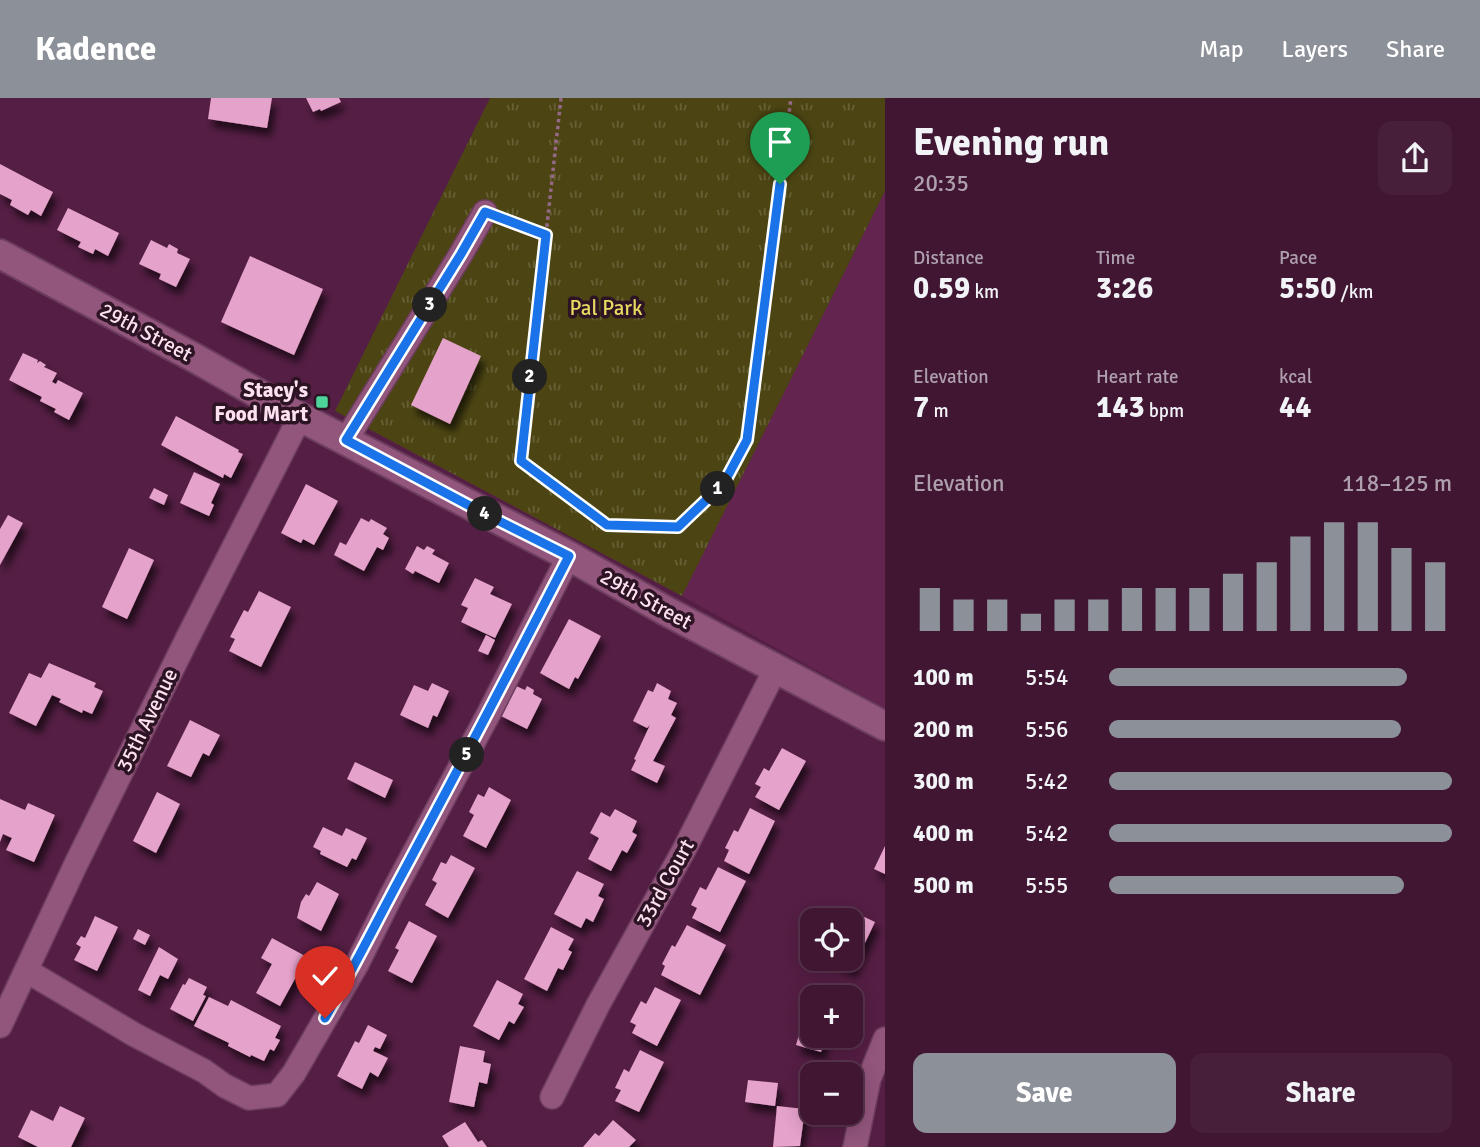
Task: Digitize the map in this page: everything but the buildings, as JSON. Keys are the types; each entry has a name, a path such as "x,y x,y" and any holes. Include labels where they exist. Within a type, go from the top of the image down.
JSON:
{"street":[{"path":"346,440 485,212"},
{"name":"29th Street","path":"0,254 300,417 569,556 885,726"},
{"name":"35th Avenue","path":"0,1026 177,658 300,417"},
{"path":"27,971 249,1098 277,1095 294,1073 357,964 569,556"},
{"name":"33rd Court","path":"552,1097 598,1005 685,848 776,668"},
{"path":"855,1147 869,1079 885,1039"}],"path":[{"path":"561,98 521,461 607,525 678,527 724,483 747,440 791,98"},
{"path":"485,212 546,235"}],"shaded area":[{"path":"885,191 885,708 682,596"}],"green space":[{"name":"Pal Park","path":"490,98 885,98 885,191 682,596 335,411"}],"place":[{"name":"Stacy's Food Mart","path":"322,402"}],"route":[{"path":"325,1018 357,964 569,556 346,440 485,212 546,235 521,461 607,525 678,527 724,483 747,440 780,184"}]}
